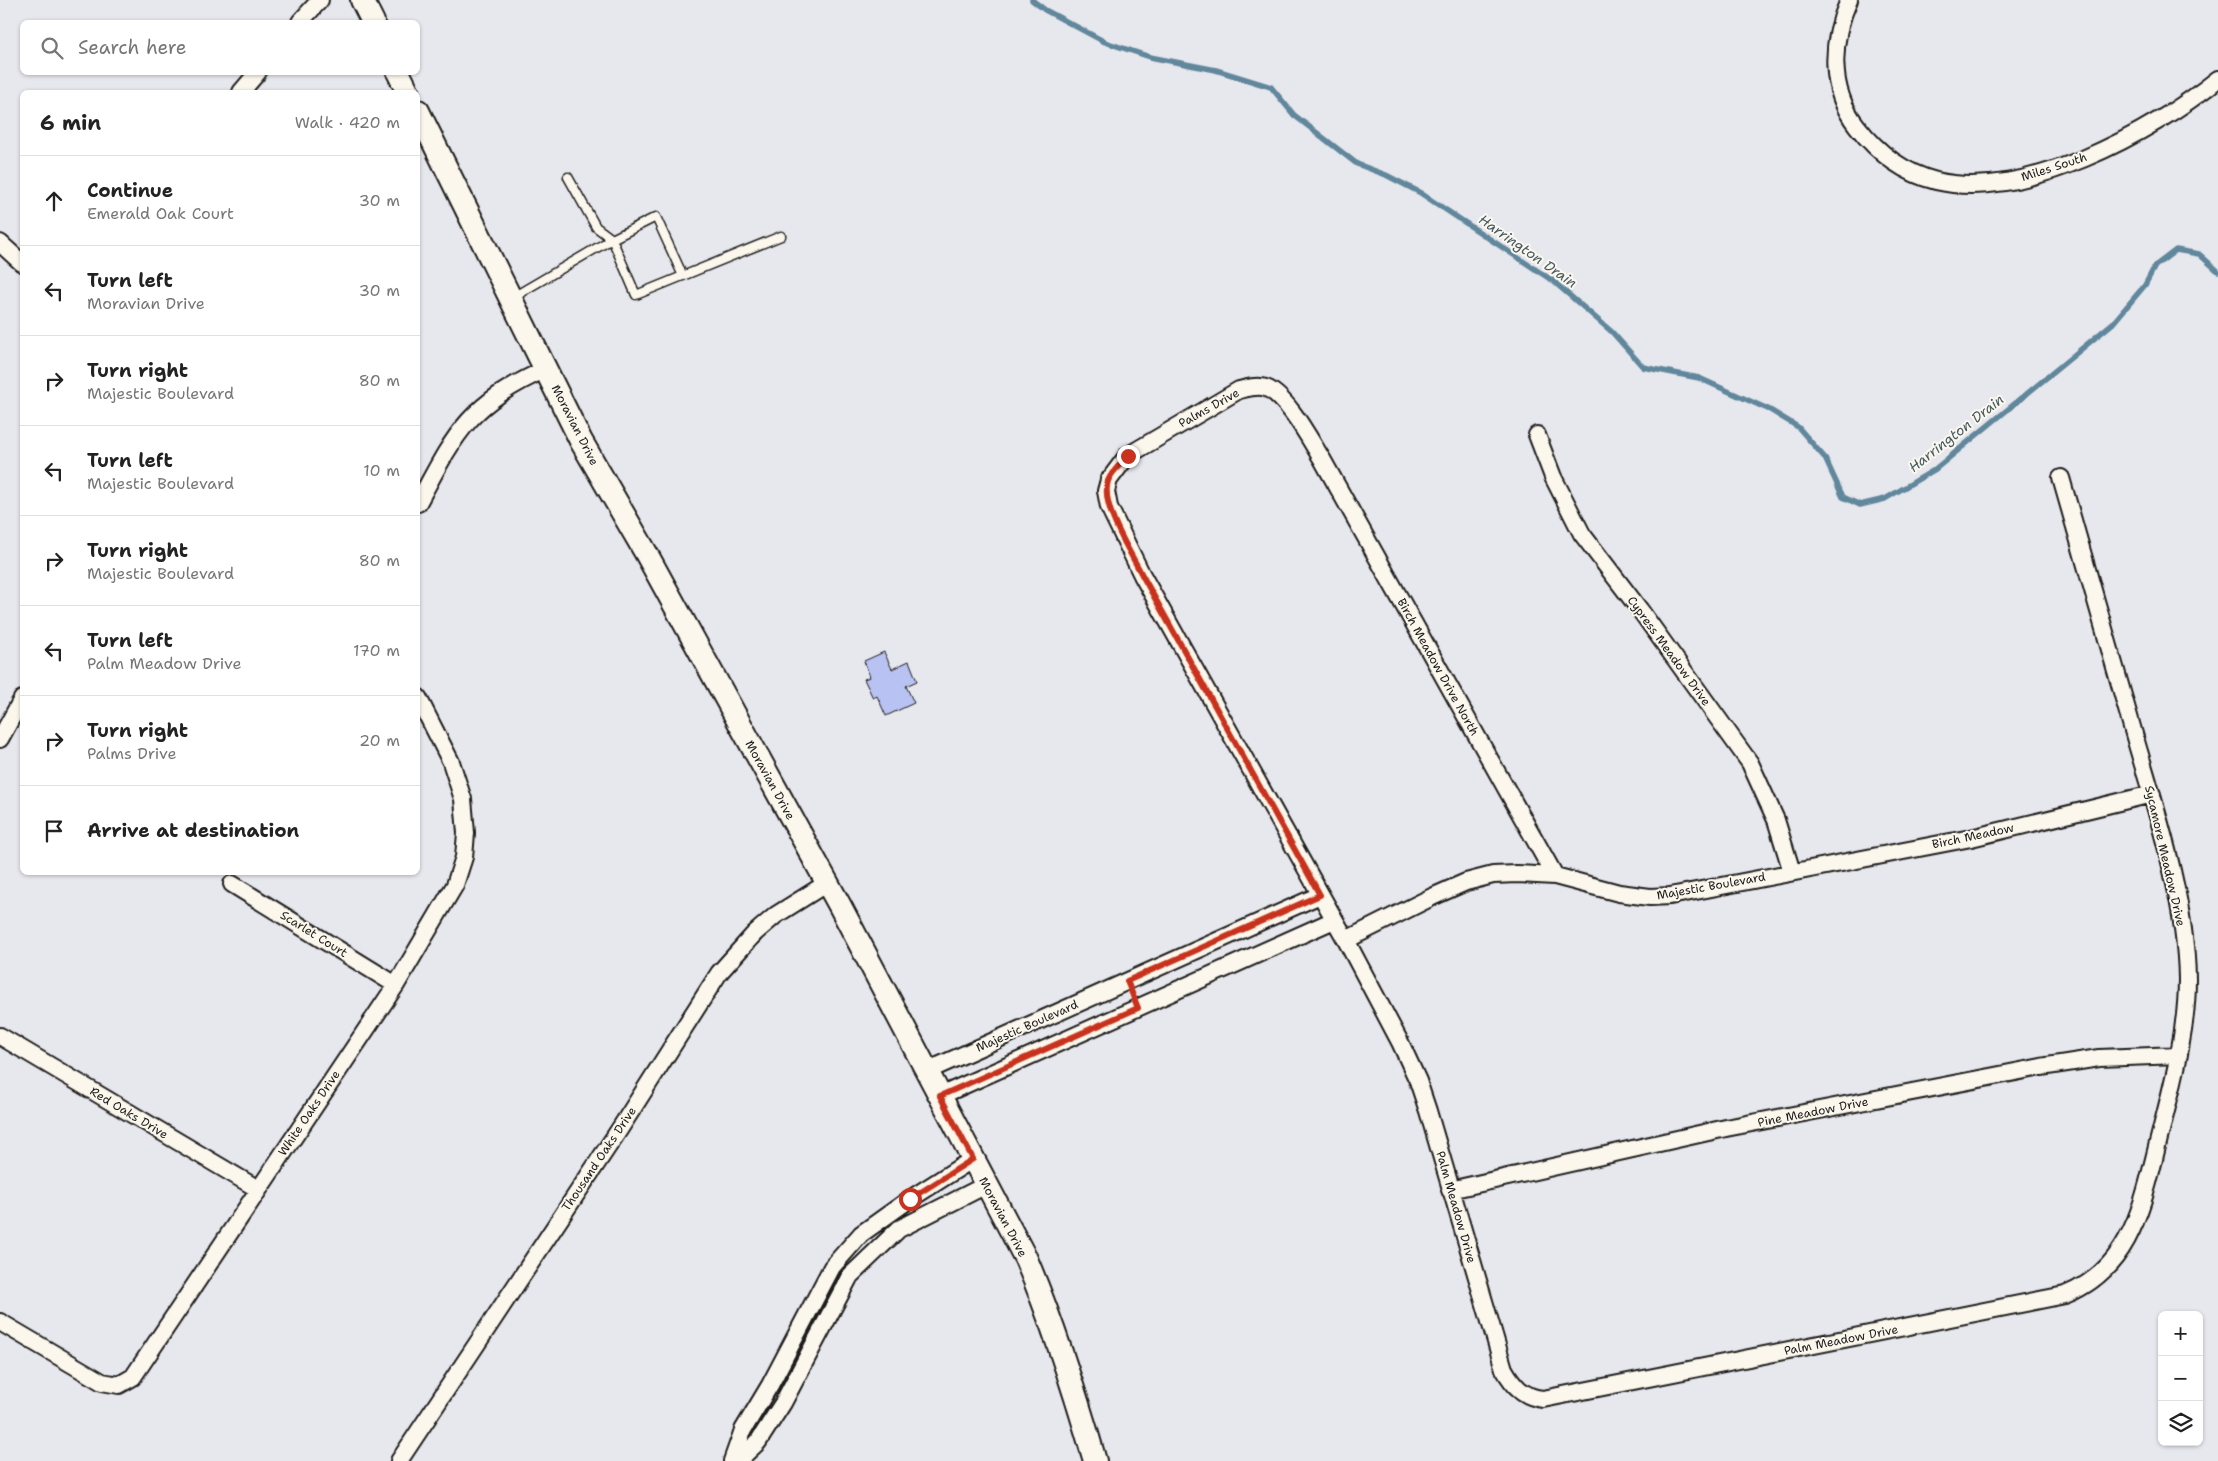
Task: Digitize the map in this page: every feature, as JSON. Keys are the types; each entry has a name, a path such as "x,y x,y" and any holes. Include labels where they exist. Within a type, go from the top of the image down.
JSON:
{"street":[{"path":"302,20 320,0"},
{"path":"362,0 373,20"},
{"name":"Miles South","path":"1849,0 1840,20 1835,54 1838,87 1852,120 1877,150 1911,171 1936,181 1963,184 2008,181 2078,161 2109,147 2174,111 2218,79"},
{"path":"243,90 255,75"},
{"path":"400,75 407,90"},
{"name":"Moravian Drive","path":"420,115 581,441 646,553 827,883 1026,1259 1044,1302 1078,1403 1095,1461"},
{"path":"0,243 20,261"},
{"path":"420,499 446,449 473,414 497,394 546,368"},
{"name":"Palms Drive","path":"1109,480 1128,456 1135,451 1239,390 1252,387 1265,387 1284,401 1322,459"},
{"name":"Cypress Meadow Drive","path":"1537,435 1553,477 1582,534 1640,610 1750,764 1776,820 1792,872"},
{"name":"Birch Meadow Drive North","path":"1322,459 1555,876"},
{"name":"Sycamore Meadow Drive","path":"2061,478 2152,794 2176,889 2184,934 2187,978 2179,1055 2144,1201 2129,1237 2112,1262"},
{"name":"Palm Meadow Drive","path":"1109,480 1106,491 1110,507 1142,575 1346,940 1400,1042 1418,1081 1504,1369 1511,1382 1522,1393 1543,1400 2065,1295 2090,1283 2112,1262"},
{"name":"White Oaks Drive","path":"0,1322 102,1382 114,1386 127,1382 133,1377 396,985 455,885 464,858 466,833 463,799 457,776 420,701"},
{"path":"0,739 20,703"},
{"name":"Birch Meadow","path":"1792,872 1972,838 2152,794"},
{"name":"Majestic Boulevard","path":"1346,940 1432,897 1480,878 1517,874 1555,876 1619,893 1650,897 1670,896 1792,872"},
{"name":"Thousand Oaks Drive","path":"399,1461 619,1130 719,973 755,933 776,915 827,883"},
{"name":"Scarlet Court","path":"232,884 396,985"},
{"name":"Majestic Boulevard","path":"927,1072 1320,895"},
{"path":"940,1096 1334,920"},
{"path":"1127,981 1138,1008"},
{"name":"Red Oaks Drive","path":"0,1036 258,1189"},
{"name":"Pine Meadow Drive","path":"1450,1190 1726,1128 2041,1067 2099,1058 2179,1055"},
{"path":"732,1461 743,1430 832,1267 861,1234 910,1199 973,1159"},
{"path":"738,1461 758,1442 783,1403 850,1276 899,1229 986,1185"},
{"path":"910,1199 918,1218"},
{"path":"812,1303 829,1315"},
{"path":"778,1369 795,1379"}],"lane":[{"path":"568,177 596,227 612,239 636,295 781,236"},
{"path":"511,298 612,239 656,217 683,276"}],"building":[{"path":"884,652 892,669 909,661 917,681 906,686 914,703 886,716 877,696 873,698 864,679 870,677 864,661"}],"waterway":[{"name":"Harrington Drain","path":"1032,0 1045,10 1105,42 1150,57 1216,70 1271,87 1294,115 1357,164 1386,175 1419,192 1553,281 1612,332 1643,367 1699,378 1770,410 1798,427 1825,458 1843,497 1860,505 1885,499 1934,470 2113,323 2145,285 2155,266 2176,250 2199,254 2218,271"}],"route":[{"path":"910,1199 973,1159 940,1096 1138,1008 1127,981 1320,895 1142,575 1118,528 1106,491 1112,474 1128,456"}]}
